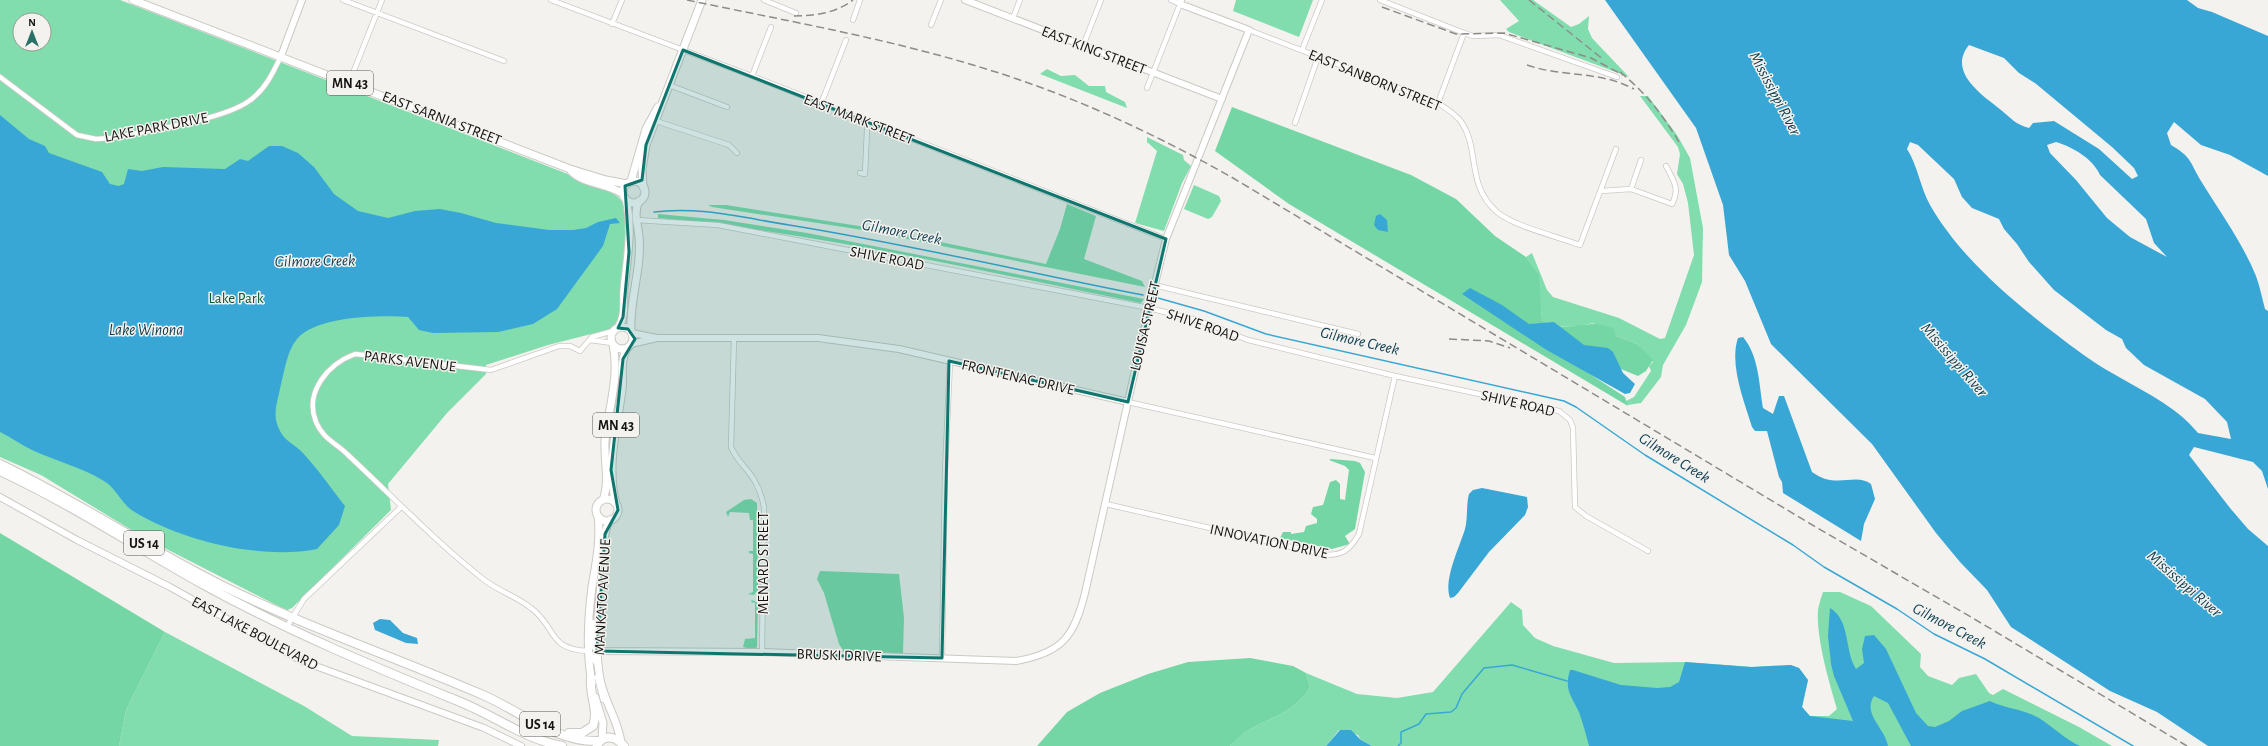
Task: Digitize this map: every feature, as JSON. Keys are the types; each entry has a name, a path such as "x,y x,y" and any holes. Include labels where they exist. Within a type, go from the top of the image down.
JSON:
{"highway":[{"name":"US 14","path":"0,464 53,491 188,568 291,618 484,695 568,737 599,742 610,737 623,745"},
{"name":"US 14","path":"0,471 39,491 206,586 286,628 347,656 461,702 530,737 562,746"},
{"path":"544,726 578,734 591,728 595,715 591,691 591,678"}],"main road":[{"name":"EAST SARNIA STREET","path":"133,0 570,169 606,180 629,182"},
{"path":"643,187 642,169 644,151 702,0"},
{"path":"625,196 646,129 661,104"},
{"name":"EAST SARNIA STREET","path":"570,169 588,180 615,189 625,196"},
{"name":"MN 43","path":"616,504 612,482 612,458 622,390 623,359 629,346 631,333 631,307 639,256 636,211 639,201 644,194 643,187 638,182 629,182"},
{"name":"MN 43","path":"625,196 632,202 639,201"},
{"name":"MANKATO AVENUE","path":"599,742 603,723 591,678 589,651 590,609 599,542 597,507 603,500 606,486 606,439 615,371 611,337 624,317 624,288 629,252 629,217 625,196"},
{"path":"616,329 625,328 631,333"},
{"path":"612,344 620,349 629,346"},
{"path":"603,500 611,500 616,504"},
{"name":"MANKATO AVENUE","path":"616,504 617,514 610,520 605,534 598,612 597,651 600,679 607,703 619,729 623,745"},
{"name":"MANKATO AVENUE","path":"598,516 604,520 610,520"}],"street":[{"path":"281,56 302,0"},
{"path":"343,0 504,61"},
{"path":"349,83 382,0"},
{"name":"EAST MARK STREET","path":"551,0 752,76 1166,239"},
{"path":"612,24 622,0"},
{"path":"764,0 796,13"},
{"path":"778,6 780,0"},
{"path":"853,20 860,0"},
{"path":"931,25 941,0"},
{"name":"EAST KING STREET","path":"966,0 1222,100"},
{"path":"1013,18 1020,0"},
{"path":"1083,46 1101,0"},
{"name":"EAST SANBORN STREET","path":"1171,0 1180,2 1438,103 1453,113 1462,124 1469,144 1476,182 1484,197 1498,213 1512,221 1580,245 1616,149"},
{"path":"1302,50 1322,0"},
{"path":"1380,0 1473,36 1499,35 1617,77"},
{"path":"1147,88 1180,2"},
{"path":"752,76 772,27"},
{"name":"LOUISA STREET","path":"1072,632 1079,616 1106,504 1154,285 1166,239 1249,30"},
{"path":"1438,103 1464,33"},
{"path":"821,104 846,40"},
{"name":"LAKE PARK DRIVE","path":"0,77 76,134 96,139 111,138 219,114 249,102 271,76 281,56"},
{"path":"1295,123 1318,57"},
{"path":"669,85 727,107"},
{"path":"656,121 729,146 737,153"},
{"path":"860,173 865,174 867,130 869,123"},
{"path":"1631,190 1641,160"},
{"path":"1601,191 1631,190 1672,204 1677,195 1674,181 1666,166"},
{"name":"SHIVE ROAD","path":"636,220 718,225 1149,308 1200,321 1248,340 1395,376 1559,411 1570,420 1573,428 1575,507 1586,516 1648,551"},
{"path":"1154,285 1358,334"},
{"name":"PARKS AVENUE","path":"589,651 565,647 557,642 532,609 488,583 401,507 346,453 329,441 316,422 312,406 316,388 328,371 343,359 355,354 491,370 559,346 570,346 580,351 590,340 616,329"},
{"name":"FRONTENAC DRIVE","path":"631,333 657,338 818,338 899,349 950,362 1375,458"},
{"name":"FRONTENAC DRIVE","path":"629,346 657,338"},
{"name":"MENARD STREET","path":"734,338 732,447 736,458 753,477 761,495 764,507 762,652"},
{"path":"590,340 612,344"},
{"path":"942,658 945,471 950,362"},
{"name":"INNOVATION DRIVE","path":"1106,504 1322,554 1340,554 1348,550 1359,534 1375,458 1395,376"},
{"name":"EAST LAKE BOULEVARD","path":"0,497 77,540 170,587 302,661 484,728 521,746"},
{"path":"286,628 304,599 401,507"},
{"path":"590,609 592,642 597,651"},
{"name":"BRUSKI DRIVE","path":"597,651 762,652 1016,661 1036,658 1061,644 1072,632"},
{"path":"589,651 595,660 600,692 607,703"}],"highlighted area":[{"path":"683,50 1166,239 1128,402 949,361 942,658 597,651 605,534 618,510 611,470 623,359 635,339 628,329 618,328 623,317 629,252 625,186 642,180 646,145"}],"green space":[{"name":"Lake Park","path":"0,0 120,0 601,187 616,195 623,203 626,213 627,226 626,259 619,319 611,329 548,345 486,365 486,374 447,413 388,484 391,510 292,608 287,610 278,606 143,537 41,475 0,457"},
{"path":"1236,0 1313,0 1299,37 1233,11"},
{"path":"1500,0 1533,0 1571,27 1579,24 1589,16 1588,29 1592,38 1629,77 1509,32 1506,29 1519,21"},
{"path":"1047,69 1061,76 1075,75 1089,86 1105,86 1106,92 1125,102 1127,108 1040,74"},
{"path":"1640,96 1648,96 1677,135 1690,158 1703,228 1702,282 1686,325 1663,365 1661,377 1641,403 1627,405 1626,401 1634,397 1651,371 1649,366 1653,362 1637,344 1616,336 1593,323 1567,327 1555,325 1542,320 1538,274 1526,257 1532,253 1547,290 1553,297 1619,318 1660,339 1665,338 1694,255 1688,203 1683,184 1677,174 1680,154 1678,147"},
{"path":"1232,107 1411,175 1456,199 1495,236 1526,257 1539,275 1542,320 1561,327 1594,324 1613,328 1616,336 1637,344 1653,360 1646,371 1638,376 1518,327 1625,397 1628,406 1289,204 1215,151"},
{"path":"1147,137 1183,155 1184,160 1191,166 1182,183 1164,231 1135,223 1157,151 1147,142"},
{"path":"1194,185 1219,196 1221,201 1212,217 1208,219 1184,209"},
{"path":"1067,204 1096,216 1084,259 1142,281 1145,287 863,230 712,207 708,205 726,205 878,229 1046,264 1060,229"},
{"path":"658,214 724,220 807,233 1144,299 1141,303 901,254 780,233 658,218"},
{"path":"1329,460 1355,461 1360,463 1365,472 1355,529 1345,536 1350,544 1332,549 1280,538 1283,532 1291,532 1291,534 1304,532 1306,526 1317,523 1317,519 1311,514 1313,507 1323,505 1330,482 1336,480 1340,484 1340,499 1345,500 1349,470 1345,466"},
{"path":"751,499 757,503 758,590 754,595 748,594 753,592 753,554 749,553 749,551 753,551 753,520 750,520 749,513 730,512 728,517 726,512 744,500"},
{"path":"0,533 165,632 126,710 119,746 0,746"},
{"path":"820,571 899,574 904,618 903,653 845,653 839,644 824,593 817,579"},
{"path":"1823,592 1840,592 1871,606 1921,654 1920,667 1928,676 1952,685 1959,678 1976,674 1989,693 1993,695 2003,689 2079,727 2112,746 1372,746 1361,740 1358,735 1339,730 1326,746 1230,746 1244,733 1289,709 1297,703 1310,687 1306,673 1357,694 1397,698 1433,692 1511,602 1522,610 1523,625 1535,638 1553,646 1614,663 1685,662 1753,667 1790,665 1799,668 1808,680 1802,707 1809,716 1829,716 1837,709 1830,686 1819,633 1818,610"},
{"path":"752,600 758,603 757,647 754,650 743,647 745,639 755,638 755,603 751,602"},
{"path":"165,632 304,706 352,736 439,740 438,746 119,746 126,710"},
{"path":"1250,658 1293,666 1306,673 1310,687 1304,696 1289,709 1244,733 1230,746 1037,746 1067,712 1100,693 1148,674 1188,662"}],"water":[{"name":"Mississippi River","path":"1605,0 2187,0 2198,8 2212,12 2268,36 2268,176 2230,155 2201,145 2174,122 2167,133 2171,145 2183,153 2190,161 2237,239 2256,276 2265,309 2268,311 2268,489 2262,471 2253,462 2194,447 2189,455 2248,529 2268,546 2268,746 2208,746 2157,712 2110,691 2011,627 1987,590 1960,562 1936,533 1872,444 1771,344 1745,281 1729,255 1723,205 1696,128","holes":["1969,45 2004,58 2019,73 2035,83 2112,147 2134,168 2138,176 2132,179 2099,149 2054,121 2033,123 2029,128 2014,121 1977,90 1964,73 1962,64 1963,55","1910,142 1918,145 1954,179 1962,197 1972,208 1999,219 2004,229 2017,244 2029,262 2054,290 2106,330 2122,339 2126,348 2144,365 2205,399 2227,422 2231,439 2198,433 2169,406 2090,360 2004,292 1971,259 1942,224 1930,205 1914,162 1907,149","2056,142 2062,144 2076,150 2093,164 2100,175 2146,219 2154,243 2167,257 2130,237 2107,218 2076,180 2050,153 2047,145"]},
{"name":"Lake Winona","path":"0,115 29,139 45,146 49,153 102,172 110,184 119,186 124,184 128,169 142,171 163,167 225,169 240,159 248,161 269,146 282,146 298,153 314,167 334,194 358,211 388,218 415,211 440,209 461,213 496,223 549,230 573,230 586,228 598,222 616,218 620,223 610,224 603,246 557,309 533,324 498,332 433,333 419,330 408,317 382,316 333,321 306,331 297,339 291,349 285,366 276,408 277,425 284,437 299,449 319,471 345,506 339,525 317,549 295,552 247,550 198,539 152,522 129,508 104,481 32,450 0,432"},
{"path":"1380,214 1387,220 1388,232 1378,230 1374,225 1376,216"},
{"path":"1470,288 1502,305 1529,324 1554,322 1584,345 1608,348 1613,352 1623,373 1635,384 1630,393 1625,394 1545,349 1462,294"},
{"path":"1743,337 1755,361 1763,408 1773,414 1779,396 1784,396 1812,472 1829,480 1858,480 1871,484 1875,499 1864,524 1861,541 1783,493 1782,482 1779,477 1767,431 1755,431 1752,427 1736,371 1735,359 1738,338"},
{"path":"1482,488 1527,497 1528,507 1525,515 1489,552 1458,593 1454,597 1450,598 1448,591 1450,573 1465,529 1469,494 1473,490"},
{"path":"1830,608 1841,620 1852,661 1856,669 1864,663 1862,649 1865,636 1874,635 1886,649 1916,713 1928,726 1935,727 1949,721 1962,711 1990,701 2039,718 2069,740 2080,746 1911,746 1888,703 1874,696 1871,703 1872,715 1883,733 1888,746 1589,746 1579,712 1568,688 1568,677 1570,670 1621,685 1657,688 1670,687 1679,682 1685,662 1751,667 1791,665 1799,668 1808,680 1802,707 1810,716 1853,721 1834,676 1831,664 1828,636"},
{"path":"380,619 390,620 403,633 417,638 418,644 406,643 375,630 373,623"},
{"path":"1340,730 1351,730 1361,740 1372,746 1326,746"}],"waterway":[{"name":"Gilmore Creek","path":"654,212 688,211 738,216 922,249 1143,295"},
{"name":"Gilmore Creek","path":"1158,298 1204,311 1266,334 1564,401 1576,407 1645,455 1793,545 1824,567 1897,609 1934,634 1985,659 2133,746"},
{"path":"1398,746 1401,743 1401,732 1419,724 1426,714 1451,712 1456,708 1462,694 1484,668 1512,665 1567,681"}],"railway":[{"path":"687,0 867,37 973,65 1041,87 1074,100 1170,144 1233,178 1809,523 1976,620 2187,746"},
{"path":"794,16 825,13 840,8 853,0"},
{"path":"1529,0 1604,60"},
{"path":"1382,7 1456,34 1504,33 1591,58 1623,75"},
{"path":"1527,65 1555,72 1594,76 1621,83 1634,89"},
{"path":"1620,72 1653,104 1667,122 1679,142"},
{"path":"1449,339 1489,341 1510,348"}]}
